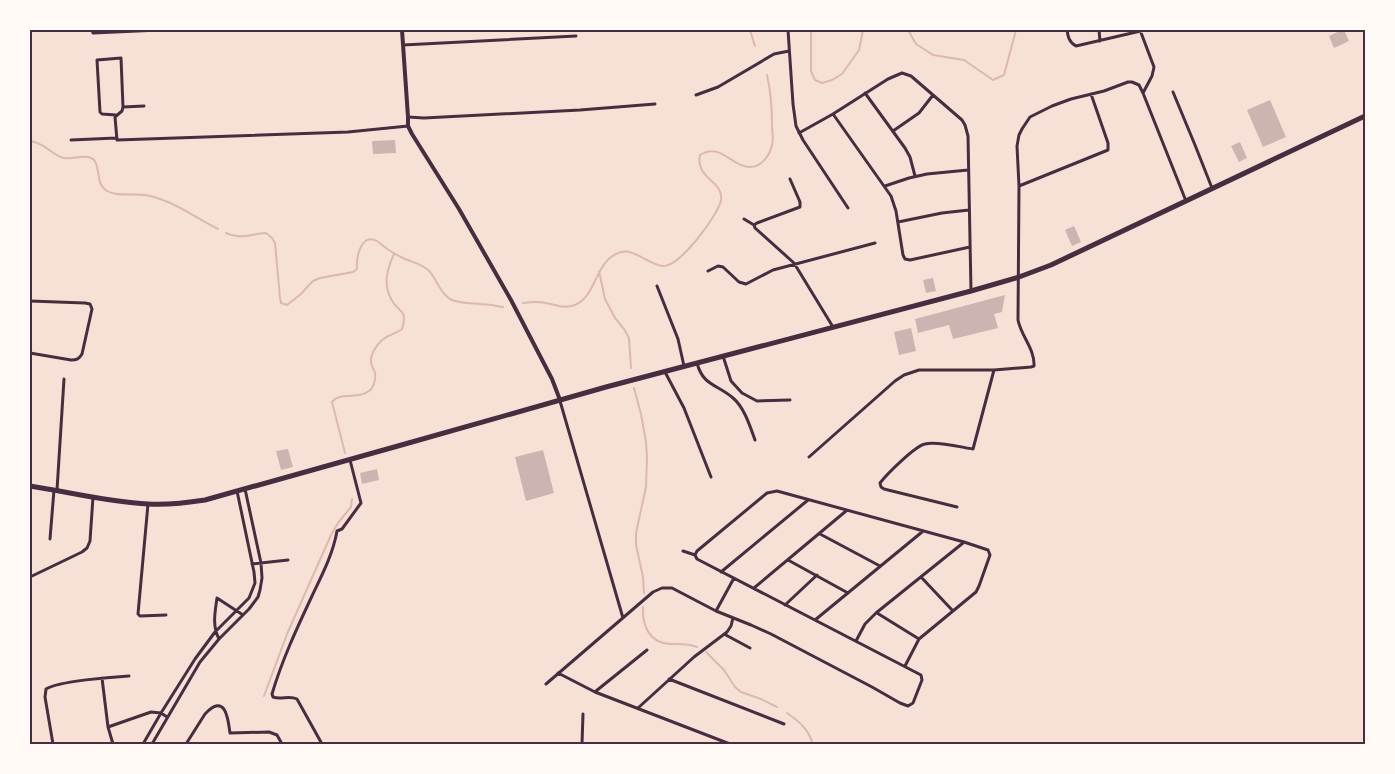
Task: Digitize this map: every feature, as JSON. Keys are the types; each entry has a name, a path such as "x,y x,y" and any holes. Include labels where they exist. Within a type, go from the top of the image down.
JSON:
{"main road":[{"path":"30,486 148,504 205,500 664,371 971,291 1052,265 1365,116"}],"street":[{"path":"92,30 93,34 160,30"},
{"path":"402,30 408,126 419,148 459,209 543,361 560,400 623,618"},
{"path":"788,30 794,116 799,133 848,208"},
{"path":"1067,30 1069,40 1076,46 1146,30"},
{"path":"1099,30 1100,41"},
{"path":"1140,31 1154,67 1152,76 1143,93"},
{"path":"403,45 576,36"},
{"path":"696,95 718,87 774,54 789,51"},
{"path":"121,58 123,107 122,111 116,115 102,114 100,112 97,60 121,58"},
{"path":"799,133 893,76 904,73 911,76 962,120 966,124 968,136 971,291"},
{"path":"809,457 904,375 918,370 994,370 1031,368 1034,366 1034,356 1021,331 1018,320 1018,140 1026,121 1034,114 1070,99 1128,82 1139,85 1186,201"},
{"path":"1172,92 1212,189"},
{"path":"865,93 910,157 916,176"},
{"path":"1019,186 1108,150 1108,143 1091,94"},
{"path":"893,131 919,113 933,95"},
{"path":"408,117 424,118 561,112 655,104"},
{"path":"123,107 144,106"},
{"path":"833,114 891,196 896,210 902,255 905,259 970,247"},
{"path":"116,115 116,138"},
{"path":"71,140 320,133 408,126"},
{"path":"885,186 916,176 968,170"},
{"path":"754,225 800,207 800,202 790,179"},
{"path":"898,222 942,212 969,210"},
{"path":"744,220 754,225 794,264 833,327"},
{"path":"708,271 718,266 723,267 739,282 746,284 768,272 875,243"},
{"path":"657,286 678,338 684,366"},
{"path":"30,301 85,302 92,306 82,354 78,359 71,360 30,353"},
{"path":"723,356 731,381 742,393 757,400 790,400"},
{"path":"697,363 702,377 734,398 756,440"},
{"path":"957,507 884,489 880,483 903,460 924,444 973,449 994,370"},
{"path":"664,371 684,408 711,477"},
{"path":"50,539 56,490 64,379"},
{"path":"322,744 297,698 276,698 272,694 292,640 329,558 338,531 342,529 361,503 350,460"},
{"path":"152,744 200,662 218,640 254,603 260,590 262,578 260,563 246,489"},
{"path":"143,744 188,669 215,632 249,598 254,588 255,578 237,491"},
{"path":"695,555 697,551 767,493 777,491 986,549 990,552 990,556 979,586 971,596 918,639 905,666"},
{"path":"30,577 87,548 90,541 93,496"},
{"path":"721,572 809,499"},
{"path":"148,504 138,614 140,616 166,616"},
{"path":"241,512 250,510"},
{"path":"754,588 847,510"},
{"path":"244,525 252,523"},
{"path":"815,620 923,532"},
{"path":"820,534 880,566"},
{"path":"856,641 865,624 876,613 964,542"},
{"path":"546,684 653,592 662,588 672,588 716,611 772,634 900,703 910,705 913,703 922,680 922,676 919,674 697,560 695,555 684,551"},
{"path":"252,564 288,560"},
{"path":"788,560 848,593"},
{"path":"785,605 817,576"},
{"path":"920,577 953,611"},
{"path":"716,611 734,578"},
{"path":"218,640 214,622 217,598 243,615"},
{"path":"876,613 918,639"},
{"path":"638,708 669,679 724,634 731,626 733,618"},
{"path":"724,634 750,648"},
{"path":"595,692 647,650"},
{"path":"558,674 595,692 730,744"},
{"path":"53,744 45,697 46,689 53,686 102,678 129,676"},
{"path":"102,678 108,727 113,744"},
{"path":"669,679 784,724"},
{"path":"186,744 208,710 220,707 226,710 228,715 230,733 269,732 276,735 282,744"},
{"path":"108,727 150,712 161,713 167,717"},
{"path":"582,744 584,714"}],"building":[{"path":"1344,30 1349,41 1334,48 1329,36"},
{"path":"1270,100 1286,137 1263,147 1247,110"},
{"path":"395,140 396,153 373,154 372,141"},
{"path":"1240,142 1247,158 1239,162 1231,146"},
{"path":"1074,226 1081,242 1072,246 1065,230"},
{"path":"933,278 936,291 926,293 923,280"},
{"path":"1005,295 1002,312 994,314 998,328 953,339 949,325 918,333 915,319"},
{"path":"911,328 916,351 899,355 894,332"},
{"path":"288,449 293,467 281,470 276,451"},
{"path":"543,450 554,493 526,501 515,457"},
{"path":"377,469 379,480 362,484 360,473"}],"waterway":[{"path":"750,30 755,46"},
{"path":"811,30 811,71 815,80 822,83 842,74 859,50 863,30"},
{"path":"908,30 916,44 933,55 964,60 993,80 1004,75 1016,30"},
{"path":"523,303 540,302 564,307 575,305 588,294 606,262 612,256 621,252 631,252 663,266 670,264 688,250 706,228 719,207 721,200 718,188 705,175 702,169 700,155 714,151 742,166 753,167 761,163 769,153 773,138 771,100 767,75"},
{"path":"30,141 36,142 64,158 91,158 96,163 99,180 103,188 111,193 140,194 159,199 177,206 218,229"},
{"path":"226,233 242,236 266,233 272,238 275,243 281,303 287,305 313,281 353,272 357,269 357,259 363,243 372,239 396,255 427,269 450,299 461,303 503,307"},
{"path":"345,453 332,402 340,397 365,394 371,390 375,378 371,365 371,356 383,339 402,329 404,322 403,314 394,304 387,288 389,265 394,254"},
{"path":"599,271 605,299 629,338 631,368"},
{"path":"634,388 641,414 647,458 646,487 636,533 636,545 643,577 644,593"},
{"path":"264,696 287,634 331,535 351,507 352,499"},
{"path":"643,607 644,620 652,637 663,643 687,644 697,647"},
{"path":"706,652 724,670 735,687 741,692 777,707"},
{"path":"787,713 803,726 813,744"}]}
